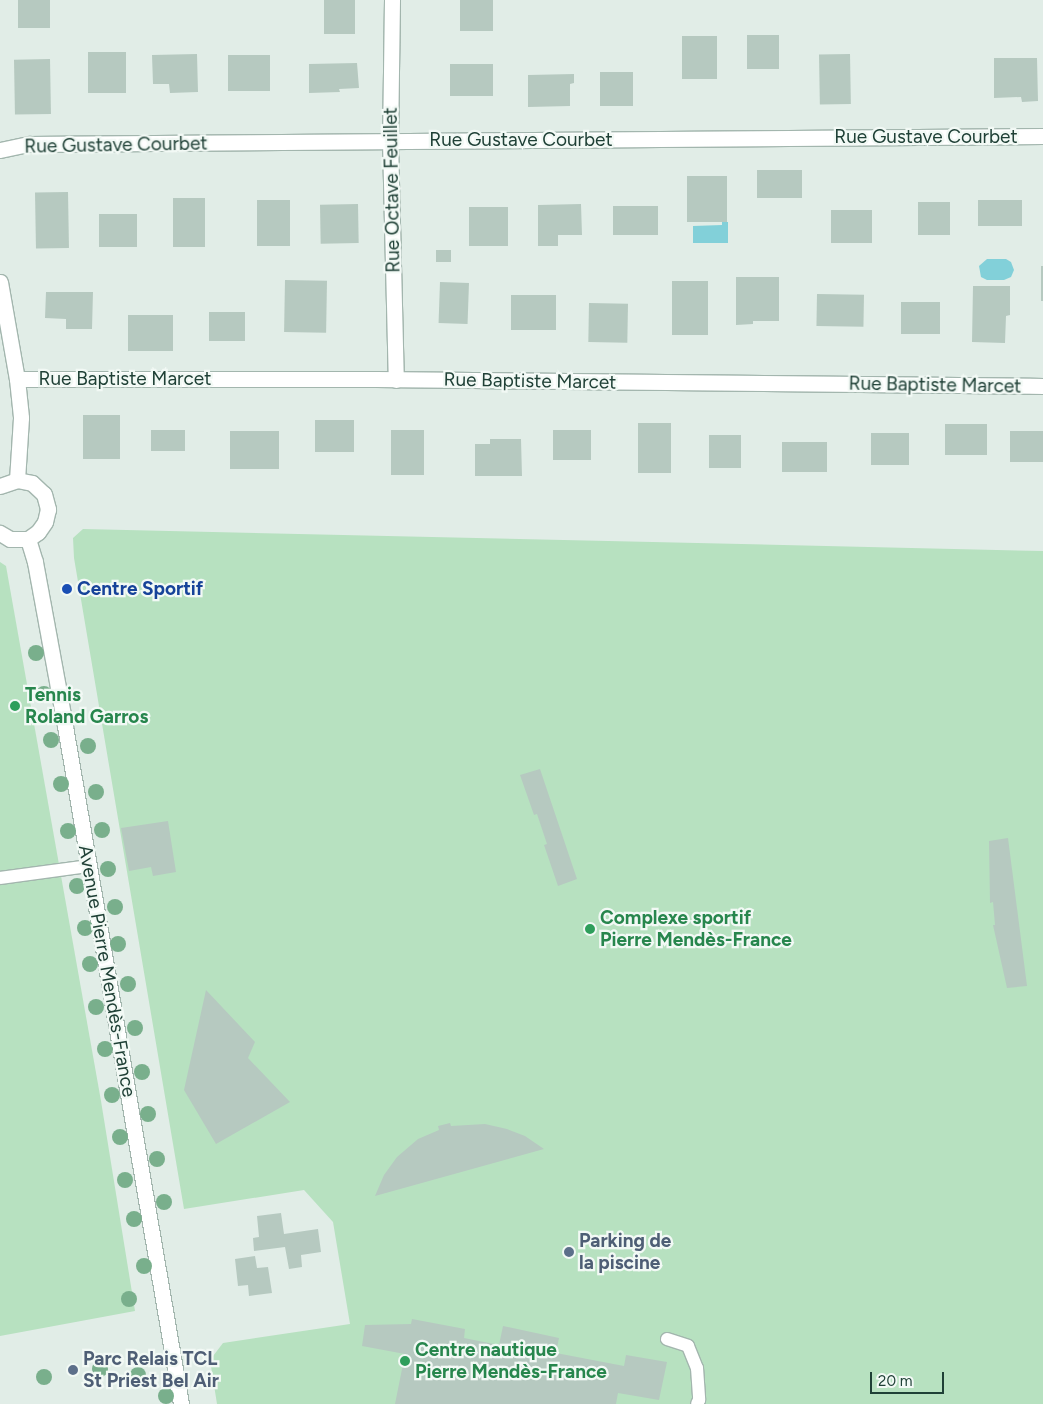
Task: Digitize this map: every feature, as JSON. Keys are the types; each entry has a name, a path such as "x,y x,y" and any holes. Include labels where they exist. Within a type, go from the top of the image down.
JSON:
{"street":[{"name":"Rue Octave Feuillet","path":"392,0 390,141 396,380"},
{"name":"Rue Gustave Courbet","path":"0,150 29,144 1043,136"},
{"path":"0,282 17,379 21,418 17,480"},
{"name":"Rue Baptiste Marcet","path":"17,379 396,380 1043,386"},
{"path":"0,486 17,480 32,484 44,494 48,509 45,522 38,532 28,538 10,539 0,532"},
{"name":"Avenue Pierre Mendès-France","path":"28,538 35,562 89,866 181,1404"}],"lane":[{"path":"0,878 89,866"},
{"path":"667,1339 688,1346 697,1368 699,1400 697,1404"}],"green space":[{"name":"Complexe sportif Pierre Mendès-France","path":"83,529 1043,551 1043,1404 217,1404 210,1360 223,1343 350,1324 333,1222 304,1190 184,1209 74,558 73,538"},
{"path":"0,562 6,566 101,1101 135,1311 0,1336"}],"water":[{"path":"722,222 728,222 728,243 693,243 693,226 722,225"},
{"path":"987,259 1006,259 1011,262 1014,270 1011,277 1004,280 987,280 981,277 979,266"}],"building":[{"path":"18,0 50,0 50,28 18,28"},
{"path":"324,0 355,0 355,34 324,34"},
{"path":"460,0 493,0 493,31 460,31"},
{"path":"747,35 779,35 779,69 747,69"},
{"path":"682,36 717,36 717,79 682,79"},
{"path":"88,52 126,52 126,93 88,93"},
{"path":"197,54 198,92 170,93 169,84 153,84 152,55"},
{"path":"850,54 851,104 820,105 819,55"},
{"path":"228,55 270,55 270,91 228,91"},
{"path":"994,58 1037,58 1038,101 1022,102 1021,97 994,98"},
{"path":"50,59 51,114 15,115 14,60"},
{"path":"357,63 359,88 339,89 340,92 309,93 309,64"},
{"path":"450,64 493,64 493,96 450,96"},
{"path":"600,72 633,72 633,106 600,106"},
{"path":"574,74 574,83 570,84 570,106 528,107 528,75"},
{"path":"757,170 802,170 802,198 757,198"},
{"path":"687,176 727,176 727,222 687,222"},
{"path":"68,192 69,248 36,249 35,193"},
{"path":"173,198 205,198 205,247 173,247"},
{"path":"257,200 290,200 290,246 257,246"},
{"path":"978,200 1022,200 1022,226 978,226"},
{"path":"918,202 950,202 950,235 918,235"},
{"path":"358,204 359,243 321,244 320,205"},
{"path":"581,204 582,235 558,235 558,246 538,246 538,205"},
{"path":"613,206 658,206 658,235 613,235"},
{"path":"469,207 508,207 508,246 469,246"},
{"path":"831,210 872,210 872,243 831,243"},
{"path":"99,214 137,214 137,247 99,247"},
{"path":"436,250 451,250 451,262 436,262"},
{"path":"1041,266 1043,266 1043,301 1041,301"},
{"path":"736,277 779,277 779,321 753,321 753,324 736,325"},
{"path":"285,280 327,281 326,333 284,332"},
{"path":"672,281 708,281 708,335 672,335"},
{"path":"440,282 469,283 468,324 439,323"},
{"path":"973,286 1010,286 1010,315 1006,316 1005,343 972,342"},
{"path":"46,292 93,292 92,329 66,329 66,319 45,318"},
{"path":"817,294 864,295 863,327 816,326"},
{"path":"511,295 556,295 556,330 511,330"},
{"path":"901,302 940,302 940,334 901,334"},
{"path":"589,303 628,304 627,343 588,342"},
{"path":"209,312 245,312 245,341 209,341"},
{"path":"128,315 173,315 173,351 128,351"},
{"path":"83,415 120,415 120,459 83,459"},
{"path":"315,420 354,420 354,452 315,452"},
{"path":"638,423 671,423 671,473 638,473"},
{"path":"945,424 987,424 987,455 945,455"},
{"path":"151,430 185,430 185,451 151,451"},
{"path":"391,430 424,430 424,475 391,475"},
{"path":"553,430 591,430 591,460 553,460"},
{"path":"230,431 279,431 279,469 230,469"},
{"path":"1010,431 1043,431 1043,462 1010,462"},
{"path":"871,433 909,433 909,465 871,465"},
{"path":"709,435 741,435 741,468 709,468"},
{"path":"490,439 521,439 522,476 475,476 475,444 490,444"},
{"path":"782,442 827,442 827,472 782,472"},
{"path":"540,769 577,879 558,886 544,845 547,844 537,814 534,815 520,775"},
{"path":"168,821 176,872 153,876 151,867 129,871 121,828"},
{"path":"1008,838 1027,986 1007,988 993,925 995,925 993,902 990,903 989,841"},
{"path":"206,990 255,1042 248,1058 290,1102 216,1144 184,1090"},
{"path":"450,1123 451,1126 485,1124 507,1129 525,1136 544,1149 375,1196 384,1175 397,1157 418,1139 439,1130 438,1126"},
{"path":"281,1213 284,1234 318,1229 321,1252 301,1255 302,1267 289,1269 285,1247 254,1251 253,1238 259,1237 257,1216"},
{"path":"255,1256 257,1268 268,1267 272,1293 249,1296 248,1285 238,1286 235,1259"},
{"path":"412,1319 465,1329 464,1338 499,1345 503,1326 559,1338 556,1353 624,1366 626,1355 667,1362 659,1400 618,1393 616,1404 395,1404 405,1354 362,1346 365,1325 411,1324"}],"place":[{"name":"Centre Sportif","path":"67,589"},
{"name":"Tennis Roland Garros","path":"15,706"},
{"name":"Complexe sportif Pierre Mendès-France","path":"590,929"},
{"name":"Parking de la piscine","path":"569,1252"},
{"name":"Centre nautique Pierre Mendès-France","path":"405,1361"},
{"name":"Parc Relais TCL St Priest Bel Air","path":"73,1370"}]}
